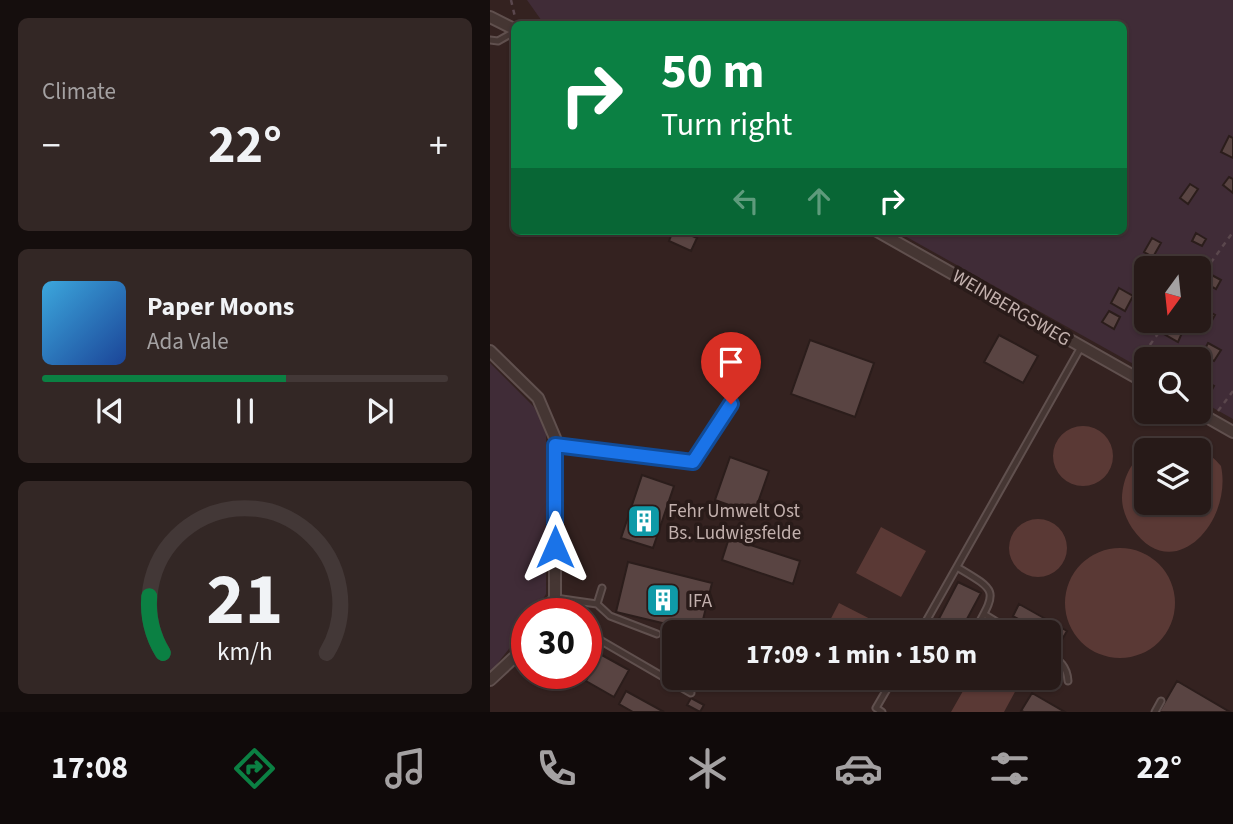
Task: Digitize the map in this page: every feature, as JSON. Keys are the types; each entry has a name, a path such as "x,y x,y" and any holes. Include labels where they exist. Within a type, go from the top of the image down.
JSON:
{"street":[{"path":"490,17 511,26"},
{"name":"WEINBERGSWEG","path":"884,235 1134,376"},
{"path":"490,351 538,398 555,438 555,598"},
{"path":"1212,420 1233,432"},
{"path":"490,680 511,660"}],"lane":[{"path":"490,40 498,41 511,31"},
{"path":"927,620 1081,347"},
{"path":"555,445 693,462 731,404"},
{"path":"957,567 985,583 990,591 991,601 981,620"},
{"path":"599,598 603,588"},
{"path":"602,608 610,615 657,634"},
{"path":"984,614 994,620"},
{"path":"602,641 691,693"},
{"path":"1061,662 1067,670 1068,681"},
{"path":"882,712 876,708 886,690"},
{"path":"1155,712 1161,701"}],"path":[{"path":"511,0 514,21"},
{"path":"1211,263 1233,233"},
{"path":"1148,347 1158,333"},
{"path":"1212,420 1233,391"}],"shaded area":[{"path":"527,0 1233,0 1233,419 1211,407 1211,347 1134,347 1134,364 903,235 1127,235 1127,21 542,21"},
{"path":"490,363 534,407 546,431 546,594 544,598 511,598 511,646 490,673"},
{"path":"1077,426 1089,426 1108,439 1113,456 1111,468 1100,481 1089,486 1077,486 1058,473 1053,462 1053,450 1066,431"},
{"path":"1211,456 1221,466 1222,487 1218,508 1209,526 1196,540 1181,550 1165,552 1148,545 1132,528 1123,506 1124,484 1134,464 1134,515 1211,515"},
{"path":"1032,519 1044,519 1059,527 1067,542 1067,554 1059,569 1044,577 1032,577 1017,569 1009,554 1009,542 1017,527"},
{"path":"881,527 926,551 901,597 856,573"},
{"path":"1120,548 1141,552 1159,564 1171,582 1175,603 1171,624 1159,642 1141,654 1120,658 1099,654 1081,642 1069,624 1065,603 1069,582 1081,564 1099,552"},
{"path":"839,603 872,620 830,620"},
{"path":"964,690 1016,690 1004,712 951,712"}],"building":[{"path":"1229,136 1233,138 1233,158 1221,152"},
{"path":"1229,177 1233,179 1233,193 1223,185"},
{"path":"1190,184 1198,189 1188,204 1180,198"},
{"path":"1196,233 1206,239 1202,246 1192,241"},
{"path":"671,235 690,235 697,238 691,251 669,241"},
{"path":"1152,238 1161,243 1154,256 1144,252"},
{"path":"1211,275 1221,280 1216,289 1211,286"},
{"path":"1119,288 1133,296 1125,311 1111,303"},
{"path":"1109,311 1120,317 1114,329 1102,322"},
{"path":"1165,333 1182,333 1178,342"},
{"path":"999,335 1038,356 1023,383 984,362"},
{"path":"810,340 874,363 855,417 791,394"},
{"path":"1208,343 1221,350 1214,361 1211,360 1211,347 1206,347"},
{"path":"730,457 769,471 754,514 715,500"},
{"name":"Fehr Umwelt Ost Bs. Ludwigsfelde","path":"642,475 674,486 653,548 621,538"},
{"path":"729,538 800,561 793,584 722,560"},
{"name":"IFA","path":"628,562 712,583 703,620 662,620 662,623 616,612"},
{"path":"958,582 981,593 966,620 938,620"},
{"path":"1019,604 1047,620 1020,620 1013,616"},
{"path":"1061,628 1067,631 1061,641"},
{"path":"602,655 629,670 614,697 600,689"},
{"path":"1177,681 1230,712 1159,712"},
{"path":"626,691 664,712 633,712 619,704"},
{"path":"1032,693 1065,712 1021,711"},
{"path":"691,698 704,705 700,712 687,705"}],"place":[{"name":"Fehr Umwelt Ost Bs. Ludwigsfelde","path":"644,521"},
{"name":"IFA","path":"663,600"}],"route":[{"path":"555,547 555,445 693,462 731,404"}]}
